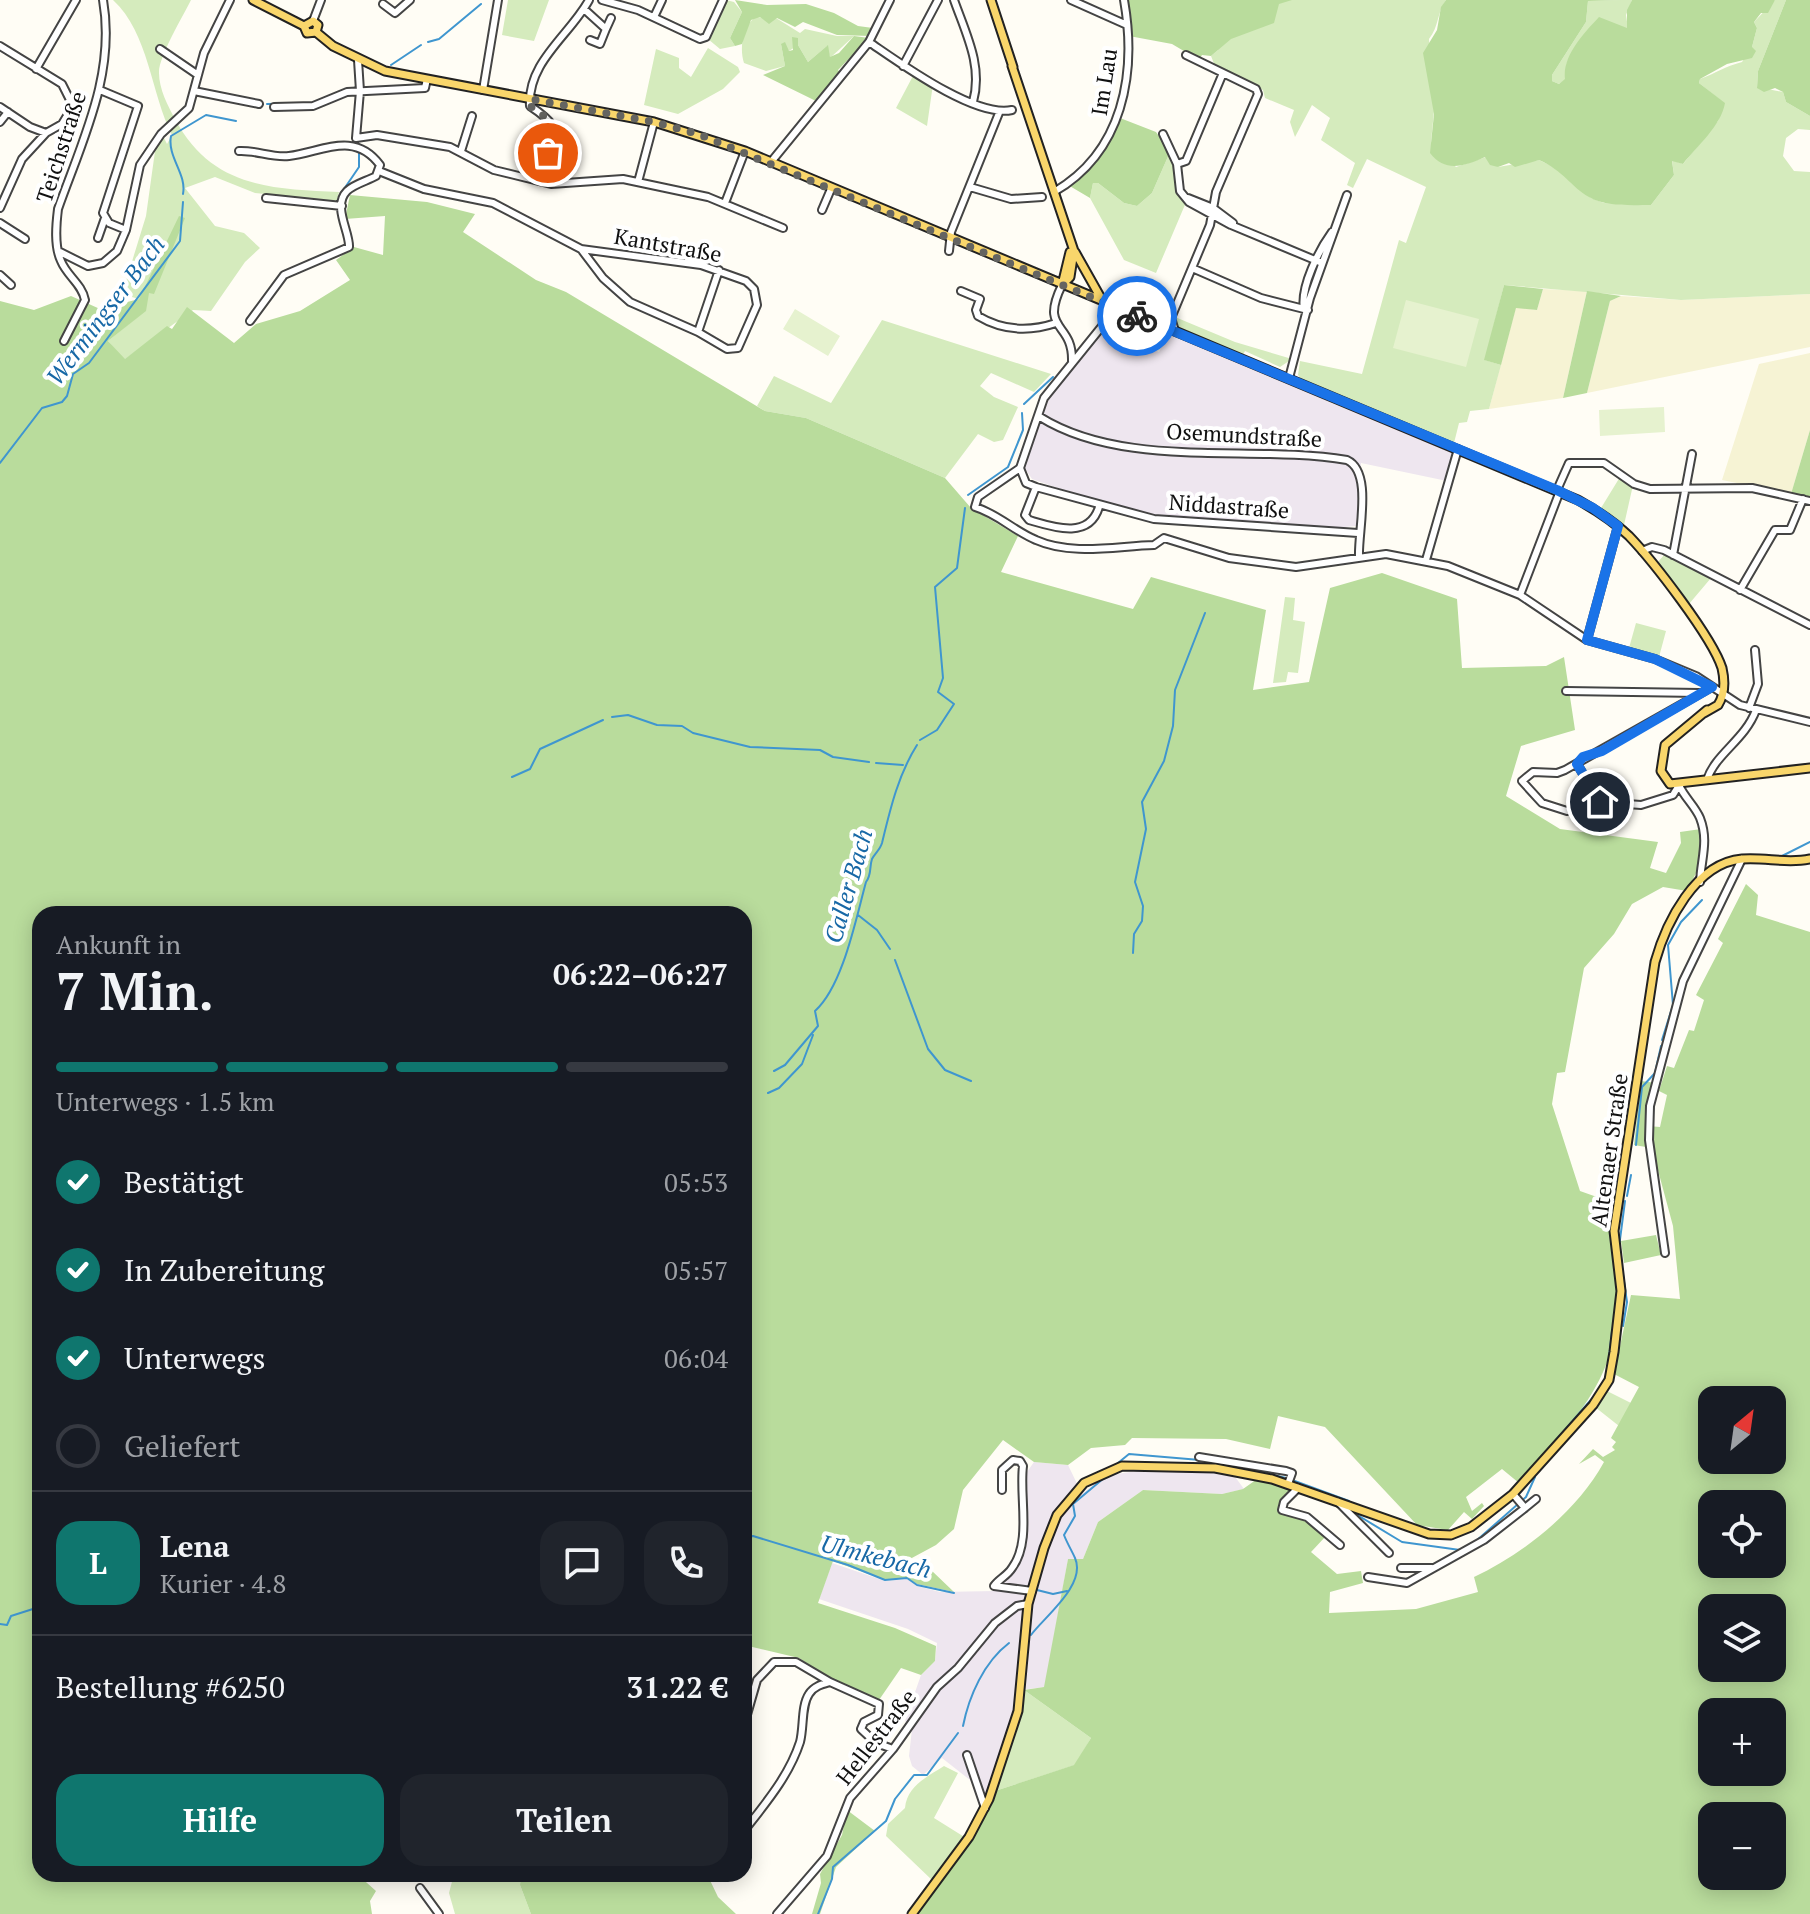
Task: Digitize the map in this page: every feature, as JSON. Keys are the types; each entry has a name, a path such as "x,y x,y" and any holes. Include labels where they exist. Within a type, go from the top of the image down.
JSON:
{"main road":[{"path":"253,0 304,26 307,33 316,32 358,60 385,71 654,122 745,151 1558,491 1618,526 1645,555 1717,657 1723,677 1722,694 1704,713 1672,737 1662,753 1663,777 1670,784 1679,785 1774,769 1810,768"},
{"path":"991,0 1074,251 1086,278 1103,302"},
{"path":"304,26 313,21 318,25 316,32"},
{"path":"1062,285 1069,237"},
{"path":"1062,285 1070,277 1074,251"},
{"path":"1742,859 1793,863 1810,859"},
{"name":"Altenaer Straße","path":"912,1914 962,1848 985,1808 1018,1711 1028,1604 1057,1515 1075,1491 1107,1469 1132,1465 1198,1466 1290,1480 1298,1488 1429,1534 1451,1535 1519,1501 1609,1380 1621,1291 1614,1231 1655,962 1665,928 1700,882 1722,865 1742,859"}],"street":[{"path":"36,69 76,0"},
{"name":"Teichstraße","path":"59,252 58,209 100,90 105,41 103,0"},
{"path":"59,252 88,266 103,263 117,251 126,230 140,165 161,134 186,114 211,34 230,0"},
{"path":"313,21 321,0"},
{"path":"383,4 395,13 410,0"},
{"path":"483,90 498,1 489,0"},
{"path":"548,153 554,143 555,129 545,114 530,106 530,99 544,58 589,0"},
{"path":"602,0 654,17 703,39 723,0"},
{"path":"654,17 662,0"},
{"path":"771,162 869,42 890,0"},
{"path":"903,66 938,0"},
{"path":"954,0 975,62 977,86 973,102"},
{"path":"1071,0 1127,25"},
{"name":"Im Lau","path":"1054,192 1080,174 1117,123 1129,68 1124,0"},
{"path":"584,9 606,29"},
{"path":"601,54 600,44 611,18"},
{"path":"590,40 600,44"},
{"path":"869,42 903,66 973,102 999,113 1012,110"},
{"path":"0,46 62,84 73,103 67,119 46,133 22,159 0,208"},
{"path":"160,49 198,75"},
{"path":"1175,331 1171,318 1213,212 1216,192 1258,94 1256,89 1186,55"},
{"path":"356,141 360,91 358,60"},
{"path":"1177,164 1186,161 1223,73"},
{"path":"274,107 313,106 347,92 425,88 427,79"},
{"path":"98,238 105,218 105,206 138,106 100,90"},
{"path":"194,91 259,104"},
{"path":"0,107 30,127 46,133"},
{"path":"0,122 8,112"},
{"path":"949,251 950,237 999,113"},
{"path":"461,151 472,116"},
{"path":"638,182 654,122"},
{"path":"1163,134 1177,164 1179,187 1186,198 1236,226 1319,261"},
{"path":"239,151 290,156 377,135 461,151 494,170 551,184 623,179 638,182 725,203 783,228"},
{"path":"250,321 284,275 349,247 342,206 349,189 379,171 377,161 356,141"},
{"path":"725,203 745,151"},
{"name":"Kantstraße","path":"379,171 424,189 493,203 581,249 719,270 746,281 757,298 741,344 732,351 698,332"},
{"path":"970,187 1011,199 1042,197"},
{"path":"822,210 831,189"},
{"path":"1289,378 1306,310 1303,301 1347,195"},
{"path":"266,198 342,206"},
{"path":"105,218 126,230"},
{"path":"0,223 25,239"},
{"path":"581,249 608,284 630,302 698,332 719,270"},
{"path":"59,252 61,261 79,284 85,300 64,341"},
{"path":"1192,268 1219,281 1306,310"},
{"path":"0,275 11,285"},
{"path":"1062,285 1052,311 1056,323 1073,345 1070,364"},
{"path":"961,291 980,299 976,310 978,316 999,325 1028,330 1056,323"},
{"path":"1112,306 1044,398 1020,468 978,497 973,505 1036,540 1067,549 1154,545 1164,538 1171,520"},
{"path":"1158,324 1171,318"},
{"path":"1073,345 1085,345"},
{"name":"Osemundstraße","path":"1040,417 1096,440 1171,449 1347,460 1355,464 1363,477 1359,556"},
{"path":"1426,560 1458,449"},
{"path":"1673,555 1692,454"},
{"path":"1520,595 1569,463 1604,463 1634,484 1650,489 1752,488 1806,500 1790,530 1775,530 1740,590"},
{"path":"1020,468 1026,483 1036,487 1025,515 1029,520 1067,529 1079,528 1092,522 1099,507"},
{"name":"Niddastraße","path":"1036,487 1099,507 1171,520 1358,533"},
{"path":"1587,640 1618,526"},
{"path":"1164,538 1229,558 1296,567 1386,554 1426,560 1520,595 1587,640 1655,659 1752,709 1810,722"},
{"path":"1645,555 1652,547 1664,550 1810,625"},
{"path":"1707,780 1711,769 1750,726 1758,684 1755,650"},
{"path":"1700,882 1705,850 1704,832 1694,806 1679,785 1673,795 1641,805 1600,802 1567,811 1553,809 1522,781 1533,772 1557,773 1577,764 1712,687"},
{"path":"1566,691 1699,693"},
{"path":"1577,764 1600,802"},
{"path":"1665,1253 1649,1140 1650,1106 1683,981 1742,859"},
{"path":"1199,1457 1286,1471 1290,1480"},
{"path":"1002,1490 1002,1470 1018,1460 1023,1468 1023,1530 1015,1564 994,1586 1032,1591"},
{"path":"1298,1488 1282,1510 1307,1517 1340,1545"},
{"path":"1368,1577 1407,1583 1484,1540 1519,1501 1536,1499"},
{"path":"1337,1501 1389,1553"},
{"path":"1401,1568 1432,1568"},
{"name":"Hellestraße","path":"777,1914 827,1856 850,1798 893,1749 937,1687 958,1668 982,1636 1014,1607 1028,1604"},
{"path":"752,1697 757,1680 772,1663 796,1662 830,1682 879,1704 879,1713 864,1722 861,1729 880,1745 893,1749"},
{"path":"752,1820 793,1758 801,1736 808,1695 830,1682"},
{"path":"967,1755 985,1808"},
{"path":"420,1888 439,1914"}],"shaded area":[{"path":"1543,289 1587,291 1563,398 1489,409 1516,307 1537,310"},
{"path":"1810,294 1810,347 1587,393 1610,301 1621,296 1681,300"},
{"path":"1101,330 1159,352 1170,330 1290,381 1331,403 1455,450 1447,481 1361,463 1356,526 1334,528 1164,517 1103,504 1032,479 1024,467 1046,403"},
{"path":"1810,353 1810,430 1791,494 1722,480 1759,364"},
{"path":"1034,1462 1068,1465 1082,1494 1104,1476 1162,1467 1233,1474 1244,1489 1222,1494 1143,1490 1098,1522 1083,1559 1068,1559 1045,1687 1021,1690 989,1795 942,1758 923,1775 912,1766 909,1756 912,1729 905,1721 921,1675 935,1661 937,1643 908,1629 819,1599 832,1563 885,1581 907,1579 917,1586 940,1592 995,1591 1012,1571 1023,1529 1022,1479"}],"green space":[{"path":"113,0 191,0 162,58 159,79 175,119 206,159 245,180 266,186 339,192 337,201 255,193 215,177 185,188 215,226 244,233 260,248 245,262 211,311 193,310 124,360 108,341 141,314 142,300 122,294 146,216 156,144 163,136 167,144 172,135 142,46 125,14"},
{"path":"508,0 549,0 534,41 502,35"},
{"path":"726,0 734,2 742,12 730,38 735,46 720,49 708,39"},
{"path":"735,0 767,5 806,4 834,13 858,26 873,28 871,36 837,35 803,22 795,27 777,18 769,24 760,17 751,20 742,44 735,46 730,38 742,12"},
{"path":"1125,0 1292,0 1279,4 1274,23 1231,39 1211,56 1202,55 1199,60 1172,44 1129,36"},
{"path":"1127,0 1446,0 1429,39 1434,111 1431,142 1456,167 1486,157 1498,167 1539,160 1562,171 1591,198 1604,203 1651,205 1674,175 1672,160 1683,164 1718,121 1724,103 1699,83 1700,79 1742,62 1752,47 1757,28 1754,22 1775,0 1786,0 1758,71 1757,87 1783,92 1786,102 1810,116 1810,130 1798,129 1786,138 1783,156 1794,171 1810,172 1810,294 1681,300 1504,285 1485,360 1501,365 1489,409 1470,411 1467,422 1459,423 1454,443 1301,379 1298,375 1300,361 1362,374 1399,240 1406,243 1426,187 1367,159 1353,188 1347,185 1355,163 1321,140 1330,118 1312,105 1295,137 1290,122 1294,110 1265,98 1263,90 1215,66 1211,56 1218,50 1132,34"},
{"path":"1446,0 1622,0 1588,1 1586,22 1552,75 1552,81 1559,84 1565,79 1567,62 1575,45 1599,17 1627,28 1627,10 1632,0 1775,0 1768,13 1761,13 1754,22 1757,28 1752,47 1756,51 1752,58 1727,64 1700,79 1699,83 1725,103 1714,128 1683,164 1672,161 1674,175 1651,205 1636,205 1596,200 1539,160 1515,167 1509,163 1498,167 1490,165 1485,157 1456,166 1442,163 1430,153 1434,114 1423,53 1437,30 1441,7"},
{"path":"1632,0 1626,15 1628,28 1581,39 1567,62 1565,80 1559,84 1552,81 1552,75 1586,22 1588,1"},
{"path":"1786,0 1810,0 1810,116 1786,102 1783,92 1775,88 1764,92 1757,88 1758,71"},
{"path":"755,17 776,18 800,33 805,29 837,36 854,36 830,58 827,46 808,62 798,45 789,51 781,44 785,66 766,71 744,63 742,44 745,32"},
{"path":"854,36 869,38 838,70 841,73 818,102 763,75 785,66 781,44 785,42 789,51 793,50 792,37 798,38 798,45 808,62 828,45 830,57 839,53"},
{"path":"708,48 738,67 740,72 723,89 678,114 644,105 656,49 679,58 679,68 691,77"},
{"path":"914,74 933,84 927,126 896,108"},
{"path":"1120,118 1156,132 1170,152 1152,193 1137,206 1124,203 1098,183 1093,183 1090,198 1068,185 1112,136"},
{"path":"1170,152 1178,187 1187,200 1156,273 1124,260 1090,198 1093,183 1098,183 1124,203 1137,206 1152,193"},
{"path":"350,195 427,202 475,214 463,232 536,280 566,292 765,411 806,418 945,478 971,508 1018,536 1001,572 1133,609 1151,577 1266,610 1253,690 1309,682 1330,588 1382,573 1457,599 1462,668 1546,666 1564,657 1575,730 1521,746 1506,796 1560,829 1658,842 1650,868 1666,873 1681,843 1680,832 1701,829 1700,865 1687,891 1663,887 1632,904 1614,934 1584,968 1565,1072 1557,1073 1552,1104 1580,1191 1611,1202 1618,1309 1614,1339 1606,1366 1594,1390 1561,1436 1519,1483 1502,1469 1466,1497 1472,1511 1482,1503 1484,1506 1472,1519 1464,1512 1448,1530 1417,1525 1325,1427 1278,1416 1270,1449 1226,1439 1132,1438 1125,1445 1091,1448 1068,1465 1034,1462 1003,1440 963,1490 954,1529 936,1545 910,1559 931,1570 954,1592 917,1584 907,1578 885,1580 833,1561 818,1603 895,1628 936,1646 935,1661 921,1675 901,1668 879,1700 839,1684 799,1658 752,1647 752,906 32,906 32,1882 366,1882 376,1891 370,1901 372,1914 0,1914 0,301 34,310 71,296 100,309 139,299 179,216 185,218 154,294 149,293 146,311 108,341 125,359 167,326 172,329 187,307 234,343 256,324 300,311 350,280 336,260 354,247 383,255 385,216 345,219"},
{"path":"1504,285 1543,289 1537,310 1516,308 1501,365 1484,360"},
{"path":"1587,291 1621,296 1610,301 1587,393 1563,398"},
{"path":"1406,300 1479,319 1466,367 1393,348"},
{"path":"795,309 840,336 828,356 783,329"},
{"path":"1175,317 1235,342 1292,359 1280,367 1245,351 1243,355 1178,330"},
{"path":"882,320 1051,374 1034,392 991,373 980,386 994,397 1018,407 1003,440 994,442 978,434 945,478 806,418 765,411 757,406 774,376 831,403"},
{"path":"1664,407 1665,432 1600,436 1599,410"},
{"path":"1810,430 1810,499 1791,494"},
{"path":"1620,477 1633,485 1624,525 1601,508"},
{"path":"1665,554 1711,578 1689,604 1657,563"},
{"path":"1285,597 1295,598 1293,620 1305,622 1298,673 1288,672 1286,682 1273,683"},
{"path":"1636,623 1666,631 1659,657 1629,648"},
{"path":"1746,884 1758,895 1756,915 1810,932 1810,1914 915,1914 995,1791 1074,1765 1091,1738 1024,1690 1044,1687 1068,1559 1083,1559 1098,1522 1143,1490 1222,1494 1243,1489 1260,1477 1297,1488 1281,1508 1307,1518 1326,1536 1311,1552 1337,1574 1361,1571 1363,1583 1330,1592 1329,1613 1416,1609 1478,1592 1474,1577 1530,1543 1579,1497 1604,1462 1595,1455 1579,1464 1593,1449 1603,1457 1615,1450 1612,1447 1616,1442 1611,1438 1639,1387 1614,1374 1631,1295 1680,1299 1673,1226 1652,1148 1634,1145 1641,1081 1656,1083 1648,1126 1660,1127 1667,1095 1659,1091 1667,1066 1674,1068 1689,1030 1694,1031 1704,1000 1696,995 1723,943 1718,939"},
{"path":"1656,1235 1661,1255 1624,1263 1621,1241"},
{"path":"1607,1391 1631,1403 1619,1426 1595,1407"},
{"path":"1024,1690 1091,1738 1075,1765 995,1791"},
{"path":"944,1766 958,1773 934,1818 966,1838 933,1881 886,1836 888,1824 905,1808 914,1788"},
{"path":"847,1810 875,1831 836,1867 820,1914 812,1914 821,1883 820,1874 842,1835"},
{"path":"452,1882 520,1882 531,1914 455,1914 449,1893"},
{"path":"520,1882 711,1882 718,1897 736,1914 531,1914"}],"waterway":[{"name":"Wermingser Bach","path":"428,42 439,39 481,4"},
{"name":"Wermingser Bach","path":"391,65 421,45"},
{"path":"267,104 313,103"},
{"path":"183,194 171,136 206,115 236,121"},
{"path":"342,192 359,167 359,151"},
{"name":"Wermingser Bach","path":"0,463 42,408 62,402 67,396 73,374 89,363 180,241 183,202"},
{"name":"Caller Bach","path":"1024,404 1053,377"},
{"name":"Caller Bach","path":"968,495 1008,467 1023,430 1022,413"},
{"name":"Caller Bach","path":"920,740 937,730 954,704 938,692 943,678 935,587 957,568 965,508"},
{"path":"1133,953 1134,934 1142,921 1143,906 1135,882 1146,829 1142,802 1164,761 1173,726 1175,690 1205,613"},
{"path":"612,717 628,715 657,725 682,726 693,733 750,747 820,750 833,757 869,762"},
{"path":"512,777 530,769 540,749 603,720"},
{"name":"Caller Bach","path":"774,1071 785,1065 818,1026 815,1011 825,1000 841,969 872,859 881,845 900,780 917,745"},
{"path":"876,763 903,765"},
{"path":"1782,856 1810,842"},
{"path":"1662,1040 1673,1005 1668,945 1681,922 1702,900"},
{"path":"858,915 877,930 890,949"},
{"path":"895,960 928,1049 945,1070 971,1081"},
{"name":"Caller Bach","path":"768,1093 779,1088 802,1064 813,1035"},
{"path":"1636,1145 1642,1087 1655,1073 1661,1046"},
{"path":"1627,1196 1631,1175"},
{"path":"1619,1247 1625,1201"},
{"path":"1621,1261 1627,1302 1623,1326"},
{"path":"1608,1367 1612,1331"},
{"path":"1550,1447 1596,1394"},
{"path":"1118,1463 1129,1454 1200,1460"},
{"path":"1226,1464 1286,1478"},
{"path":"1476,1541 1526,1497 1535,1477"},
{"path":"1031,1635 1070,1590 1075,1579 1075,1558 1064,1535 1075,1516 1073,1504 1104,1478"},
{"path":"1292,1480 1349,1501"},
{"path":"1354,1513 1402,1542 1460,1550"},
{"name":"Ulmkebach","path":"752,1536 848,1565 885,1580 907,1578 917,1585 954,1593"},
{"path":"1037,1590 1053,1594 1067,1591"},
{"name":"Ulmkebach","path":"0,1624 7,1625 11,1616 32,1609"},
{"path":"963,1726 979,1680 992,1660 1009,1643"},
{"path":"818,1914 832,1879 833,1867 886,1821 895,1799 914,1775 927,1775 958,1733"}],"way so far":[{"path":"548,153 554,143 555,129 549,117 530,106 530,99 669,125 745,151 1137,316"}],"route":[{"path":"1137,316 1557,490 1593,508 1618,526 1587,640 1655,659 1696,676 1712,687 1602,751 1583,757 1577,764 1600,802"}]}
